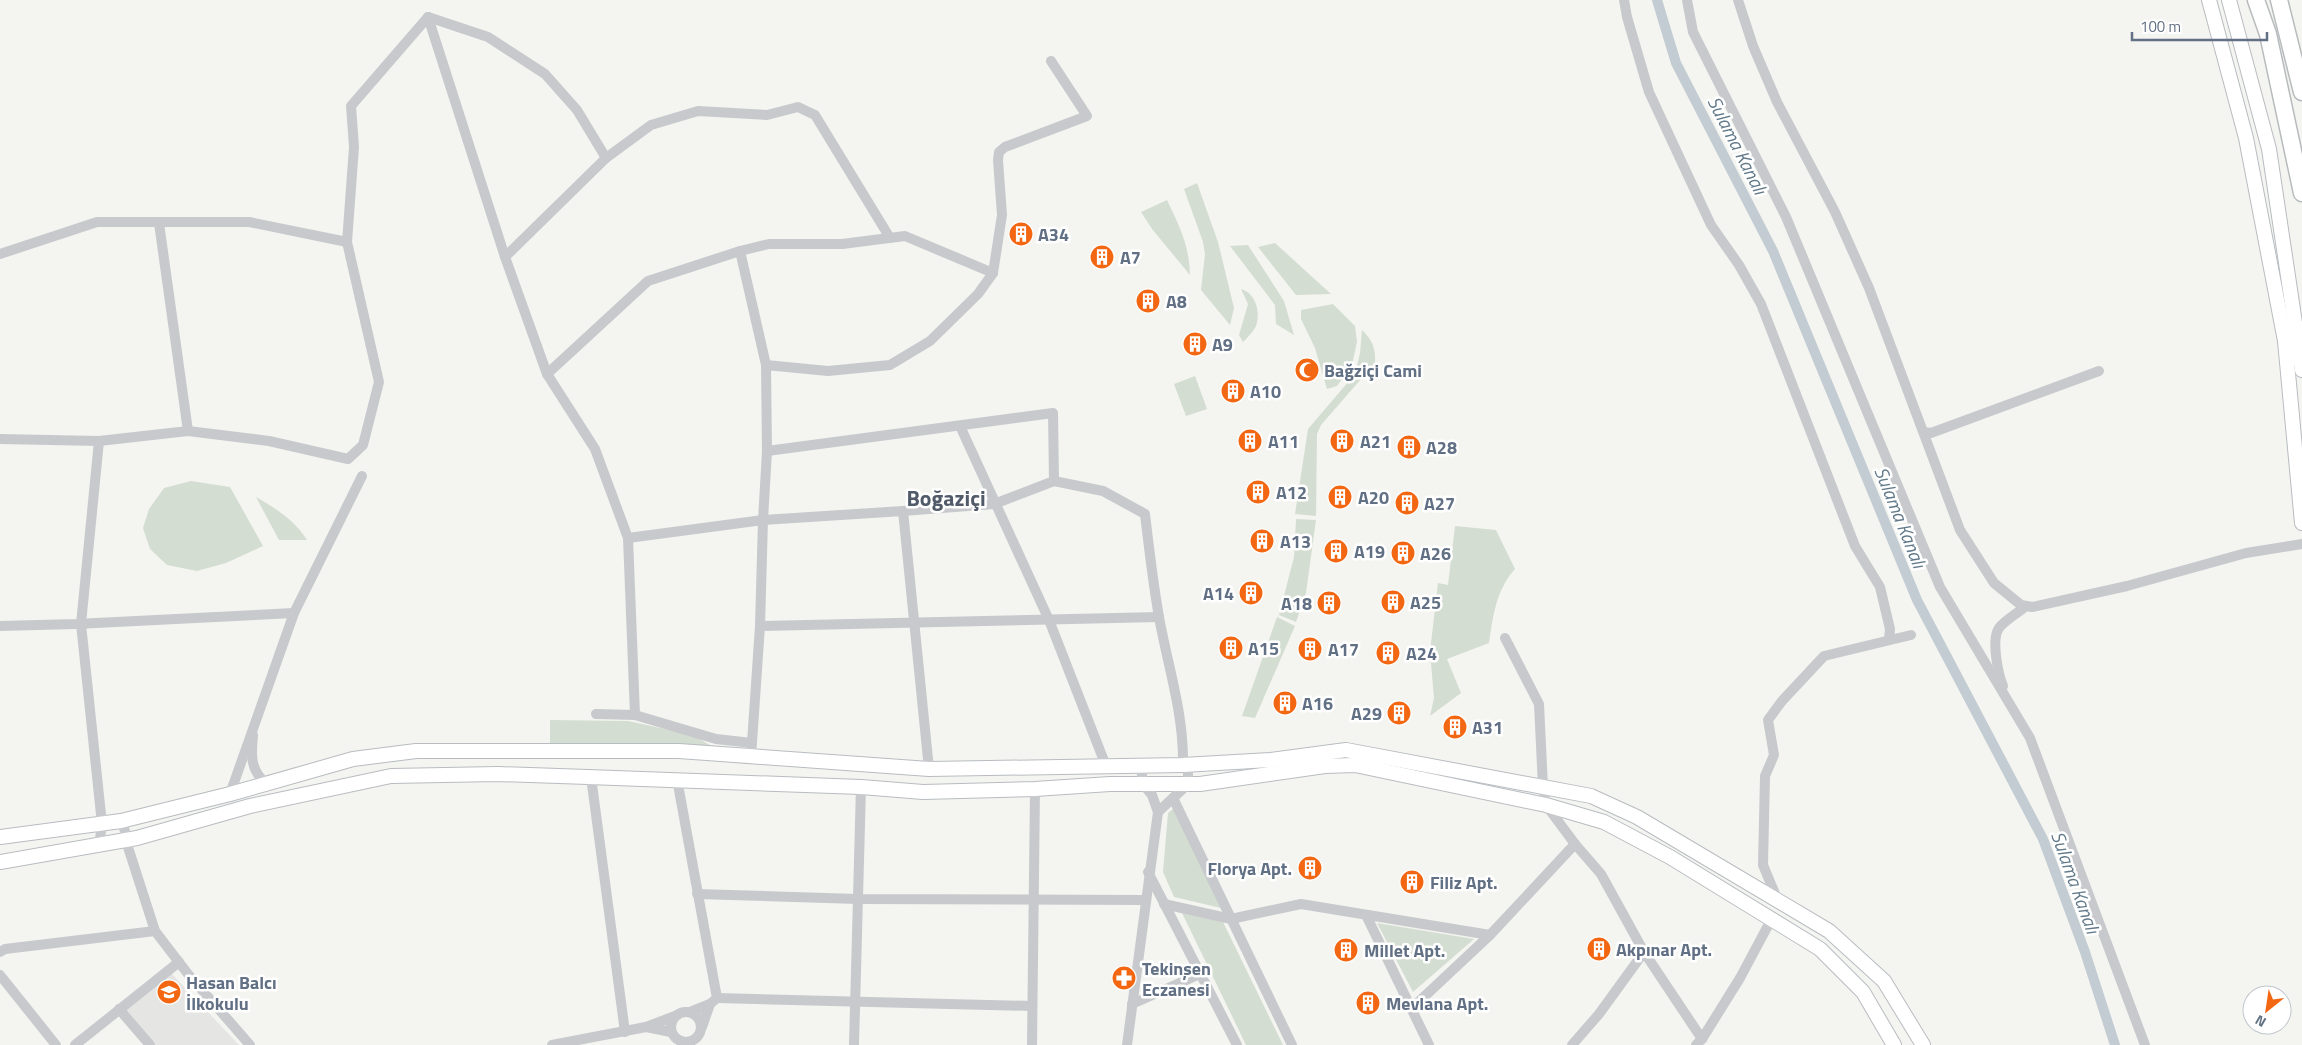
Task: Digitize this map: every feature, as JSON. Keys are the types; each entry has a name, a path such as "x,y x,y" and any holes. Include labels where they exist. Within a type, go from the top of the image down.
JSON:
{"highway":[{"path":"2256,0 2268,34 2302,193"},
{"path":"2279,0 2302,92"}],"main road":[{"path":"2209,0 2246,138 2285,341 2302,523"},
{"path":"2229,0 2269,149 2302,370"},
{"path":"0,837 120,821 230,794 353,759 416,751 679,751 929,769 1186,765 1270,760 1346,750 1591,796 1637,817 1829,931 1884,981 1923,1045"},
{"path":"0,862 126,841 250,806 392,776 498,774 677,779 861,787 923,792 1035,789 1110,784 1200,784 1325,766 1355,765 1546,806 1604,822 1670,857 1820,949 1863,992 1894,1045"}],"street":[{"path":"1624,0 1627,17 1649,92 1711,225 1739,265 1761,304 1855,546 1880,587 1890,629 1889,640"},
{"path":"1687,0 1693,32 1786,216 1940,587 2030,738 2145,1045"},
{"path":"1738,0 1753,46 1778,102 1835,212 1869,288 1960,530 1994,583 2021,606 2032,607 2127,586 2246,553 2302,544"},
{"path":"428,17 488,37 545,74 577,110 606,158"},
{"path":"0,439 99,441 188,432 270,441 348,458 363,445 379,382 347,242 354,147 351,106 428,17"},
{"path":"428,17 505,257 547,374 595,448 628,538 635,715"},
{"path":"766,365 828,371 890,365 930,341 978,294 993,273 1002,215 998,160 1000,152 1005,147 1087,116 1051,61"},
{"path":"505,257 606,158 651,125 698,110 767,115 798,107 815,115 890,238"},
{"path":"0,254 97,222 249,222 347,242"},
{"path":"159,223 188,432"},
{"path":"547,374 648,281 740,251 769,244 842,244 905,236 993,273"},
{"path":"740,251 766,365 766,450 760,626 751,757"},
{"path":"1924,432 1931,433 2099,371"},
{"path":"766,450 1053,413 1054,481"},
{"path":"960,426 994,504 1049,620 1106,766"},
{"path":"99,441 81,624 102,824 100,839 103,845"},
{"path":"230,794 256,715 294,613 362,476"},
{"path":"628,538 764,520 994,504 1054,481 1103,491 1145,514 1159,617 1180,715 1188,784 1158,812"},
{"path":"903,511 929,769"},
{"path":"2013,710 2000,679 1995,638 2000,626 2026,606"},
{"path":"0,626 81,624 294,613"},
{"path":"760,626 1159,617"},
{"path":"1778,901 1763,864 1765,776 1774,755 1768,720 1782,700 1824,656 1910,635"},
{"path":"1505,638 1539,704 1543,787 1546,806 1601,874 1644,952 1699,1042 1740,978 1771,920"},
{"path":"596,714 635,715 716,739 752,743"},
{"path":"256,715 252,743 253,764 257,776 267,784"},
{"path":"1127,1045 1148,872 1158,812 1152,794 1143,784 1141,766"},
{"path":"591,777 625,1032"},
{"path":"646,1027 692,1043 698,1038 713,1001 677,779"},
{"path":"854,1045 861,787"},
{"path":"1032,1045 1035,789"},
{"path":"1173,798 1292,1045"},
{"path":"120,821 125,831 126,841 155,930 179,962 250,1045"},
{"path":"1411,1009 1490,934 1575,844"},
{"path":"1148,872 1237,1045"},
{"path":"697,894 858,899 1145,900"},
{"path":"1164,904 1231,918 1301,904 1490,934"},
{"path":"1366,915 1429,1045"},
{"path":"0,952 5,949 155,930"},
{"path":"1572,1045 1600,1014 1644,952"},
{"path":"75,1045 179,962"},
{"path":"1132,1004 1200,974"},
{"path":"0,975 56,1045"},
{"path":"552,1045 646,1027 681,1012 690,1012 713,1001 855,1000 1032,1006"},
{"path":"120,1010 150,1045"},
{"path":"690,1012 697,1017 702,1027"},
{"path":"675,1016 670,1025 676,1039"}],"shaded area":[{"path":"1197,183 1218,242 1234,308 1230,325 1201,290 1205,254 1203,242 1184,189"},
{"path":"1167,200 1186,245 1190,275 1152,229 1141,212"},
{"path":"1275,243 1331,294 1296,295 1258,247"},
{"path":"1248,245 1284,301 1294,335 1276,324 1275,305 1230,246"},
{"path":"1241,289 1254,299 1258,315 1256,326 1243,342 1239,335 1248,304"},
{"path":"1333,304 1355,326 1357,342 1352,365 1337,386 1327,389 1315,348 1301,319 1301,310"},
{"path":"1362,330 1373,345 1375,363 1321,425 1317,434 1316,516 1295,514 1308,429 1355,374 1360,353"},
{"path":"1195,376 1207,409 1186,416 1174,384"},
{"path":"191,481 230,487 263,546 226,563 197,571 167,565 150,549 143,528 149,509 164,488"},
{"path":"256,497 284,516 307,540 279,540"},
{"path":"1296,519 1316,520 1306,593 1296,622 1279,615 1294,557"},
{"path":"1455,526 1496,530 1515,569 1499,595 1489,643 1447,659 1461,693 1430,716 1434,698 1430,652 1438,583 1448,585"},
{"path":"1277,617 1295,626 1255,718 1242,716"},
{"path":"550,720 628,721 693,735 713,747 550,745"},
{"path":"1174,808 1221,908 1174,897 1163,872 1168,813"},
{"path":"1182,913 1223,922 1283,1045 1246,1045"},
{"path":"1377,923 1474,939 1413,992"},
{"name":"Hasan Balcı İlkokulu","path":"171,973 239,1045 153,1045 125,1011"}],"waterway":[{"name":"Sulama Kanalı","path":"1657,0 1676,63 1773,251 1917,600 2043,839 2085,952 2115,1045"}],"place":[{"name":"A34","path":"1021,234"},
{"name":"A7","path":"1102,257"},
{"name":"A8","path":"1148,301"},
{"name":"A9","path":"1195,344"},
{"name":"Bağziçi Cami","path":"1307,370"},
{"name":"A10","path":"1233,391"},
{"name":"A11","path":"1250,441"},
{"name":"A21","path":"1342,441"},
{"name":"A28","path":"1409,447"},
{"name":"A12","path":"1258,492"},
{"name":"A20","path":"1340,497"},
{"name":"A27","path":"1407,503"},
{"name":"A13","path":"1262,541"},
{"name":"A19","path":"1336,551"},
{"name":"A26","path":"1403,553"},
{"name":"A14","path":"1251,593"},
{"name":"A25","path":"1393,602"},
{"name":"A18","path":"1329,603"},
{"name":"A15","path":"1231,648"},
{"name":"A17","path":"1310,649"},
{"name":"A24","path":"1388,653"},
{"name":"A16","path":"1285,703"},
{"name":"A29","path":"1399,713"},
{"name":"A31","path":"1455,727"},
{"name":"Florya Apt.","path":"1310,868"},
{"name":"Filiz Apt.","path":"1412,882"},
{"name":"Akpınar Apt.","path":"1599,949"},
{"name":"Millet Apt.","path":"1346,950"},
{"name":"Tekinşen Eczanesi","path":"1124,978"},
{"name":"Hasan Balcı İlkokulu","path":"169,992"},
{"name":"Mevlana Apt.","path":"1368,1003"}],"district":[{"name":"Boğaziçi","path":"946,498"}]}
